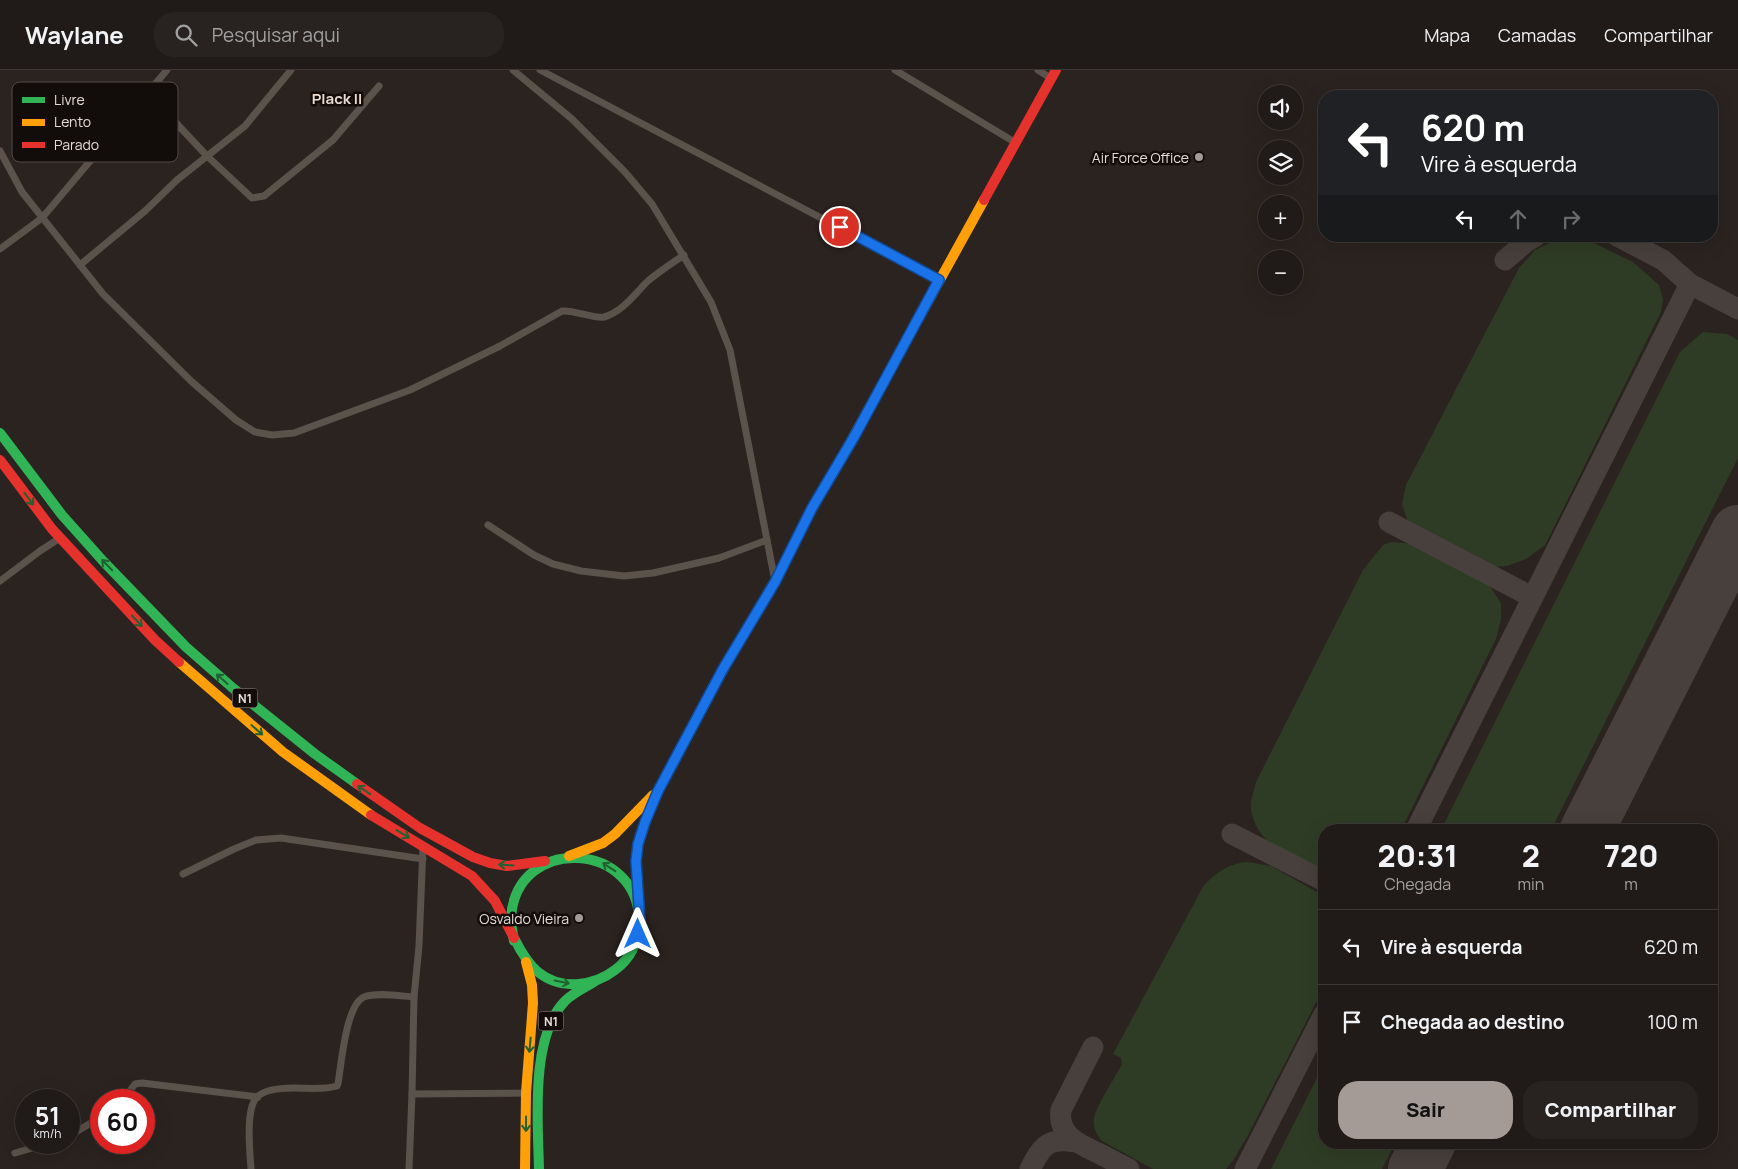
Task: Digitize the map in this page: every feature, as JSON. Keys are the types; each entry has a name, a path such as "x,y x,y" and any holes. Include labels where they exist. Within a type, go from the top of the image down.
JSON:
{"main road":[{"path":"658,791 615,834 603,843 568,857 555,860 539,868 521,885 516,895 511,920 514,940 526,962 546,978 560,983 594,982 618,969 630,954 638,934 640,921 636,861 638,844 658,791 723,669 775,582 812,508 849,446 1054,74"},
{"name":"N1","path":"0,433 62,515 102,561 180,640 234,689 315,754 420,828 473,857 490,863 508,866 555,860"},
{"name":"N1","path":"0,460 60,538 155,640 283,752 363,810 472,876 500,910 514,940"},
{"path":"568,857 591,858 605,864 630,886 638,905"},
{"name":"N1","path":"525,1169 526,1093 533,1003 532,985 526,962"},
{"name":"N1","path":"539,1169 537,1094 544,1044 550,1023 565,1001 594,982"}],"street":[{"path":"157,82 166,70"},
{"path":"80,265 145,211 177,180 245,126 291,70"},
{"path":"513,70 572,119 625,172 652,204 711,302 730,350 775,582"},
{"path":"540,70 939,280"},
{"path":"895,70 1016,143"},
{"path":"1038,70 1054,74"},
{"path":"178,125 207,156 252,198 264,196 333,140 379,86"},
{"path":"0,151 22,192 103,294 172,360 183,373 228,414 255,432 272,435 294,433 410,390 500,346 562,311 604,317 621,308 650,279 684,255"},
{"path":"0,248 42,218 89,162"},
{"path":"488,525 534,555 553,564 581,571 624,576 653,573 719,558 767,540"},
{"path":"0,581 60,538"},
{"path":"182,874 256,840 281,838 423,859"},
{"path":"408,1169 414,997 419,946 423,846"},
{"path":"251,1169 250,1121 252,1104 258,1097 267,1092 291,1088 337,1086 346,1030 354,1008 360,999 372,995 414,997"},
{"path":"131,1089 135,1084 142,1083 258,1097"},
{"path":"412,1094 526,1093"}],"green space":[{"path":"1552,242 1592,242 1633,262 1659,285 1663,299 1661,312 1545,545 1526,559 1507,566 1490,567 1419,531 1407,519 1402,504 1406,485 1519,268 1535,250"},
{"path":"1703,332 1727,334 1738,340 1738,458 1554,824 1444,824 1680,352"},
{"path":"1391,542 1414,544 1480,579 1491,588 1501,603 1501,619 1496,639 1404,824 1318,824 1318,872 1290,857 1269,842 1254,822 1251,809 1252,799 1256,782 1363,570 1383,545"},
{"path":"1246,862 1271,866 1318,893 1318,999 1247,1137 1226,1169 1153,1169 1102,1141 1095,1130 1094,1118 1102,1098 1122,1064 1121,1058 1113,1054 1204,885 1223,869"},
{"path":"1318,1076 1318,1149 1392,1149 1382,1169 1271,1169"}],"taxiway":[{"path":"1505,260 1526,242"},
{"path":"1628,242 1663,260 1690,284 1738,309"},
{"path":"1419,824 1690,284"},
{"path":"1389,522 1532,597"},
{"path":"1232,834 1318,878"},
{"path":"1245,1169 1318,1026"},
{"path":"1093,1047 1061,1110 1062,1126 1071,1138 1077,1142 1129,1169"},
{"path":"1030,1169 1038,1154 1047,1145 1058,1141 1075,1142"}],"runway":[{"path":"1590,824 1738,532"},
{"path":"1415,1169 1425,1149"}],"traffic: fast":[{"path":"0,433 62,515 103,561 186,647 234,689 315,754 357,784"},
{"path":"713,687 775,581 812,508 851,441"},
{"path":"514,938 530,965 547,978 566,984 587,983 597,980 620,966 633,950 639,931 635,896 621,876 601,863 578,858 554,861 534,871 518,890 511,918 514,941"},
{"path":"539,1169 538,1081 546,1036 554,1017 565,1001 594,982"}],"traffic: slow":[{"path":"851,441 984,200"},
{"path":"179,662 283,752 371,815"},
{"path":"569,856 603,843 615,834 653,795"},
{"path":"525,1169 526,1093 533,1003 532,985 526,962"}],"traffic: jam":[{"path":"984,200 1056,70"},
{"path":"0,460 52,529 155,640 179,662"},
{"path":"638,905 636,861 638,843 645,822 658,791 713,687"},
{"path":"357,784 420,828 473,857 507,866 545,861"},
{"path":"371,815 472,876 495,901 514,938"}],"place":[{"name":"Air Force Office","path":"1199,157"},
{"name":"Osvaldo Vieira","path":"579,918"}],"district":[{"name":"Plack II","path":"337,98"}],"route":[{"path":"638,934 640,921 636,861 638,844 658,791 723,669 775,582 812,508 845,454 939,280 840,227"}]}
